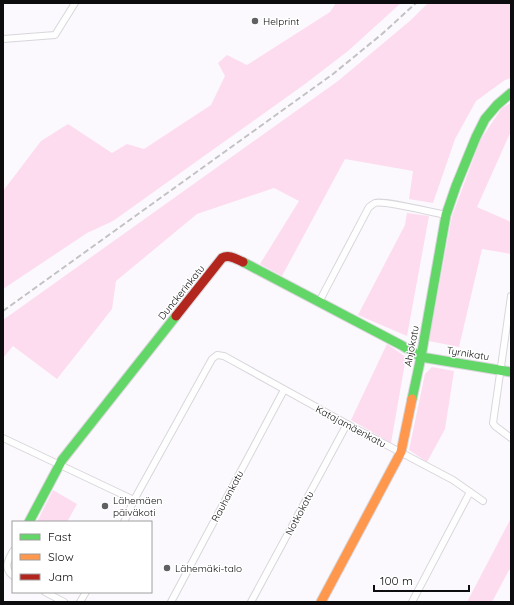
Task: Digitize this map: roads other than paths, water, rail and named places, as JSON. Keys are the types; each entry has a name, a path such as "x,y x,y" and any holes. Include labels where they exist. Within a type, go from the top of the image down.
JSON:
{"street":[{"path":"3,39 55,35 76,3"},
{"name":"Ahjokatu","path":"321,602 401,452 421,357 446,216 456,186 485,119 497,105 511,93"},
{"path":"319,302 370,207 374,203 380,202 446,216"},
{"name":"Dunckerinkatu","path":"29,521 59,464 222,258 226,256 236,258 421,357"},
{"path":"511,296 493,423 511,438"},
{"name":"Katajamäenkatu","path":"134,500 212,358 217,355 224,356 284,390 453,480 483,501"},
{"name":"Tyrnikatu","path":"421,357 511,372"},
{"name":"Rauhankatu","path":"171,602 284,390"},
{"name":"Notkokatu","path":"251,602 347,424"},
{"path":"3,438 134,500 124,521"},
{"path":"412,602 470,492"},
{"path":"12,553 6,565 12,575"},
{"path":"47,593 64,602"},
{"path":"80,602 85,593"}],"railway":[{"path":"3,311 333,74 382,34 416,3"}],"place":[{"name":"Helprint","path":"255,21"},
{"name":"Lähemäen päiväkoti","path":"105,506"},
{"name":"Lähemäki-talo","path":"167,568"}]}
